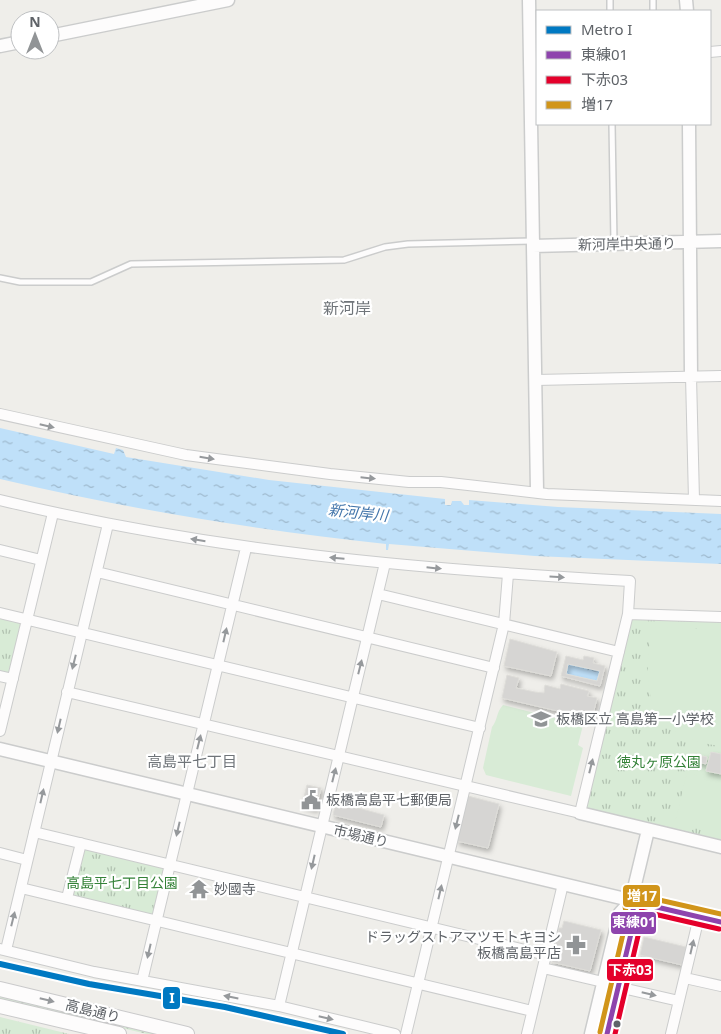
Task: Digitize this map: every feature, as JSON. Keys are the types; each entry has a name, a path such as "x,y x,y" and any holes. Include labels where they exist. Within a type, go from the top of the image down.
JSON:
{"main road":[{"name":"高島通り","path":"0,989 186,1034"},
{"name":"高島通り","path":"0,1006 119,1034"}],"street":[{"path":"60,34 228,0"},
{"path":"529,0 534,54 533,244 537,491"},
{"path":"689,125 694,500"},
{"name":"新河岸中央通り","path":"533,244 614,245 721,241"},
{"path":"536,380 721,376"},
{"path":"0,414 121,442 228,461 409,482 441,482 565,495 721,501"},
{"path":"0,500 108,524 246,548 508,574 630,581 628,614 580,814"},
{"path":"0,731 52,513"},
{"path":"108,524 34,832 3,950 94,972 279,1006 395,1034"},
{"path":"142,981 246,548"},
{"path":"0,550 41,560"},
{"path":"279,1006 386,563"},
{"path":"97,572 494,668"},
{"path":"406,1034 504,624 508,574"},
{"path":"378,594 618,652"},
{"path":"0,613 480,728"},
{"path":"628,614 721,617"},
{"path":"0,676 13,679"},
{"path":"67,692 721,847"},
{"name":"市場通り","path":"0,749 721,922"},
{"path":"607,1034 634,917 631,901 648,830"},
{"path":"34,832 546,955"},
{"path":"67,898 81,844"},
{"path":"0,853 27,860"},
{"path":"527,1034 563,884"},
{"path":"20,888 532,1011"},
{"path":"591,1034 620,913 631,901"},
{"path":"674,1033 679,1001 699,917"},
{"path":"543,968 603,982"},
{"path":"685,978 721,986"},
{"path":"618,987 679,1001"}],"lane":[{"path":"612,125 614,245"},
{"path":"0,278 20,282 91,282 131,264 344,260 408,244 533,244"}],"green space":[{"path":"0,617 19,621 22,625 10,671 6,673 0,672"},
{"name":"徳丸ヶ原公園","path":"633,618 721,620 721,842 588,810 585,806 630,620"},
{"path":"652,627 721,630 721,746 696,741 677,732 663,721 654,707 649,690 648,671"},
{"path":"503,705 583,725 578,745 583,748 571,796 486,775 483,768 492,727"},
{"path":"687,773 721,781 721,834 675,822"},
{"name":"高島平七丁目公園","path":"86,849 163,867 165,870 154,913 151,915 74,897 72,893 82,851"},
{"path":"626,922 600,1034 598,1034 624,923"},
{"path":"0,996 156,1034 147,1034 0,999"},
{"path":"0,1017 69,1034 0,1034"}],"water":[{"name":"新河岸川","path":"0,428 114,454 116,448 123,450 126,457 269,480 445,499 445,505 451,505 452,501 461,501 464,505 469,505 469,500 558,507 721,514 721,564 535,556 389,544 388,550 386,550 386,544 192,518 96,500 0,479"},
{"path":"568,664 600,671 597,681 566,674"}],"building":[{"path":"510,639 557,652 551,676 504,666"},
{"path":"566,656 583,660 584,656 594,658 593,663 605,666 600,686 561,676","holes":["568,664 600,671 597,681 566,674"]},
{"path":"507,675 519,678 516,688 535,692 544,693 545,685 560,689 561,684 589,691 587,696 597,698 592,719 502,698"},
{"path":"711,752 721,754 721,774 706,771"},
{"path":"691,754 707,757 706,764 689,760"},
{"path":"307,785 321,788 316,809 302,805"},
{"path":"468,796 499,804 488,848 457,841"},
{"path":"336,802 384,815 381,827 333,815"},
{"path":"564,921 601,930 590,971 551,962 559,928 562,928"},
{"path":"644,937 686,947 682,965 640,955"}],"metro line":[{"name":"I","path":"0,964 89,984 225,1007 343,1034"}],"transit line":[{"name":"増17","path":"600,1032 627,917 624,901 626,895 633,894 721,914"},
{"name":"東練01","path":"607,1034 635,917 631,901 721,922"},
{"name":"下赤03","path":"615,1034 642,919 641,911 719,929"}],"place":[{"name":"板橋区立 高島第一小学校","path":"541,719"},
{"name":"板橋高島平七郵便局","path":"311,800"},
{"name":"妙國寺","path":"199,889"},
{"name":"ドラッグストアマツモトキヨシ 板橋高島平店","path":"576,945"}],"district":[{"name":"新河岸","path":"347,308"},
{"name":"高島平七丁目","path":"192,762"}]}
